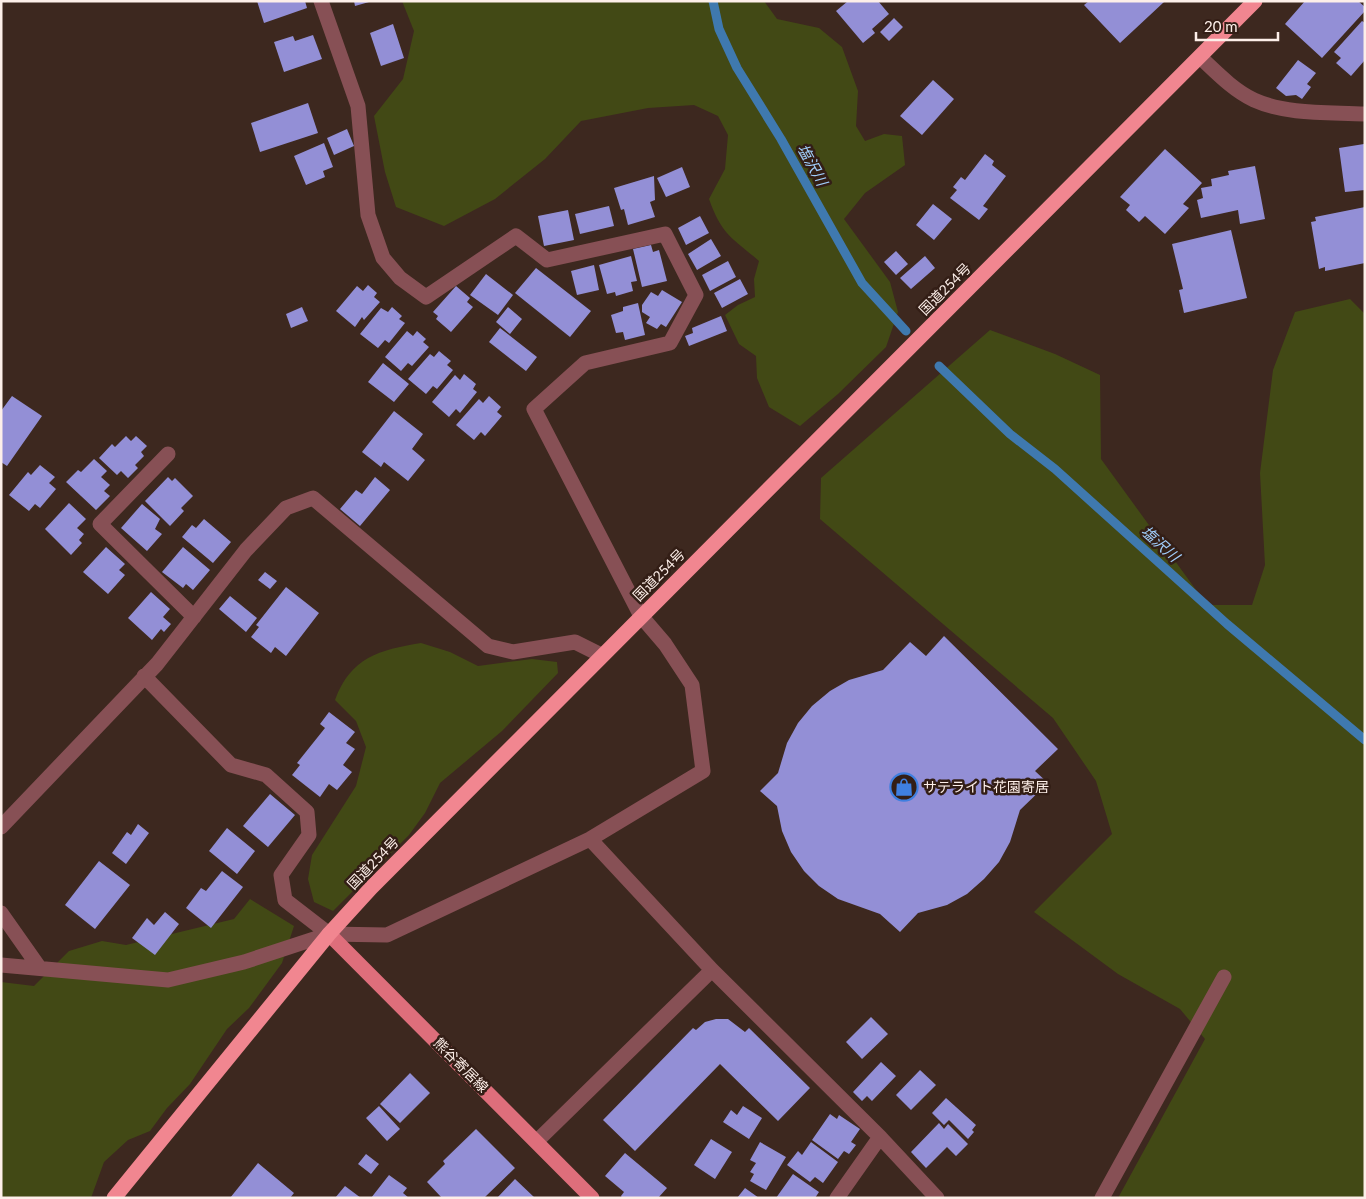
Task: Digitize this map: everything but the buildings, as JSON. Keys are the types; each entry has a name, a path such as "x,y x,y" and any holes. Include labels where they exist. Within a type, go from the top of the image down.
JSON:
{"highway":[{"name":"国道254号","path":"114,1198 329,934 476,780 1255,1"}],"main road":[{"name":"熊谷寄居線","path":"329,934 592,1198"}],"street":[{"path":"1,965 168,980 244,962 329,934 387,935 590,839 703,772 692,685 665,644 641,616 534,409 585,363 670,343 696,295 665,234 546,260 516,236 426,296 400,278 383,258 368,215 358,106 321,1"},
{"path":"1200,57 1226,81 1254,100 1290,109 1365,114"},
{"path":"168,454 100,524 194,617"},
{"path":"1,827 157,664 246,550 286,508 313,498 488,646 513,652 575,642 601,655"},
{"path":"144,676 231,765 266,776 306,812 309,835 281,875 285,900 329,934"},
{"path":"590,839 712,970 880,1137 937,1198"},
{"path":"1,913 38,967"},
{"path":"537,1141 712,970"},
{"path":"1102,1198 1224,977"},
{"path":"837,1198 880,1137"}],"green space":[{"path":"402,1 764,1 777,19 819,28 842,47 858,91 856,126 865,141 884,134 902,136 905,165 865,193 844,219 890,282 898,312 886,347 838,394 800,426 769,407 757,378 756,356 739,344 725,315 738,305 755,297 754,279 759,261 723,228 709,199 725,169 728,135 718,116 694,105 648,108 581,121 545,159 495,199 444,226 396,207 385,172 374,116 403,79 414,31"},
{"path":"1350,299 1365,314 1365,1198 1118,1198 1205,1039 1180,1009 1118,974 1034,912 1112,834 1096,781 1053,718 820,519 821,478 990,330 1055,354 1100,375 1101,459 1207,605 1252,605 1265,565 1260,473 1273,370 1295,312"},
{"path":"421,643 450,652 478,666 532,659 557,662 558,673 502,731 440,783 425,813 409,835 333,911 314,902 308,879 312,855 356,786 366,747 356,721 335,700 349,674 368,658 392,649"},
{"path":"250,899 294,926 282,963 249,1008 227,1029 190,1084 167,1108 150,1131 128,1140 104,1162 91,1198 1,1198 1,982 34,986 69,951 102,941 126,945 234,919"}],"waterway":[{"name":"塩沢川","path":"713,1 719,29 737,68 781,139 862,283 906,331"},
{"name":"塩沢川","path":"939,366 1010,434 1055,469 1227,624 1365,740"}],"place":[{"name":"サテライト花園寄居","path":"904,787"}]}
